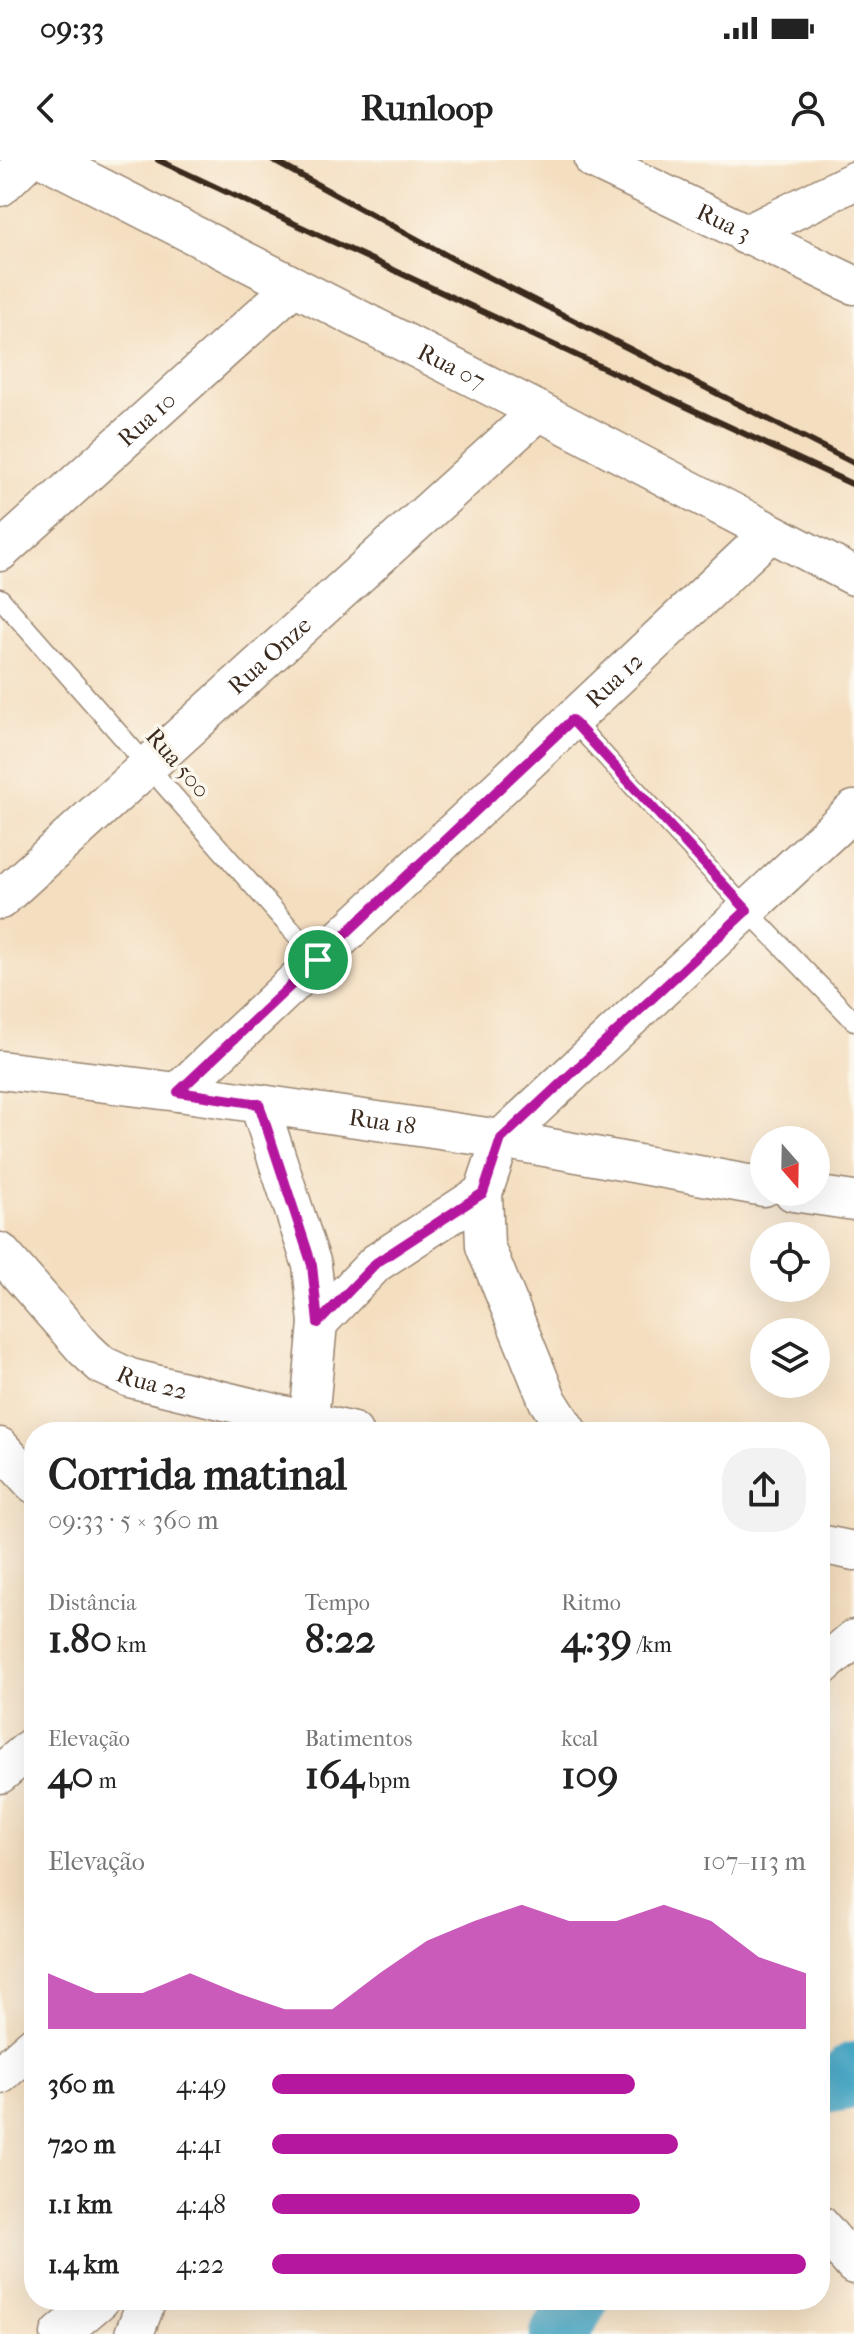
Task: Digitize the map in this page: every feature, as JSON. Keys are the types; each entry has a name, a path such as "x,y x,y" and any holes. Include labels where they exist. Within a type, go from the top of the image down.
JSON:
{"street":[{"path":"0,187 28,160"},
{"name":"Rua 07","path":"47,160 854,576"},
{"name":"Rua 3","path":"594,160 854,285"},
{"path":"745,235 854,181"},
{"name":"Rua 10","path":"3,543 294,286"},
{"name":"Rua Onze","path":"0,900 539,411"},
{"name":"Rua 12","path":"178,1092 770,533"},
{"path":"562,1422 548,1401 485,1246 483,1193 501,1139 854,810"},
{"name":"Rua 18","path":"0,1070 178,1092 501,1139 750,1184"},
{"path":"259,1104 312,1265 318,1323 299,1422"},
{"path":"318,1323 376,1263 483,1193"},
{"name":"Rua 22","path":"0,1252 102,1365 130,1378 295,1422"},
{"path":"830,1546 854,1551"},
{"path":"830,1659 854,1639"},
{"path":"0,1774 24,1754"},
{"path":"0,2075 24,2054"},
{"path":"830,2237 854,2265"},
{"path":"60,2334 88,2310"},
{"path":"134,2334 143,2310"}],"lane":[{"name":"Rua 500","path":"0,598 318,960"},
{"path":"572,720 854,1021"}],"waterway":[{"path":"830,2084 842,2082 854,2071"},
{"path":"559,2334 574,2310"}],"railway":[{"path":"158,160 854,485"},
{"path":"272,160 455,260 854,463"}],"route":[{"path":"572,720 747,910 501,1139 483,1193 376,1263 318,1323 312,1265 259,1104 178,1092 318,960 572,720"}]}
